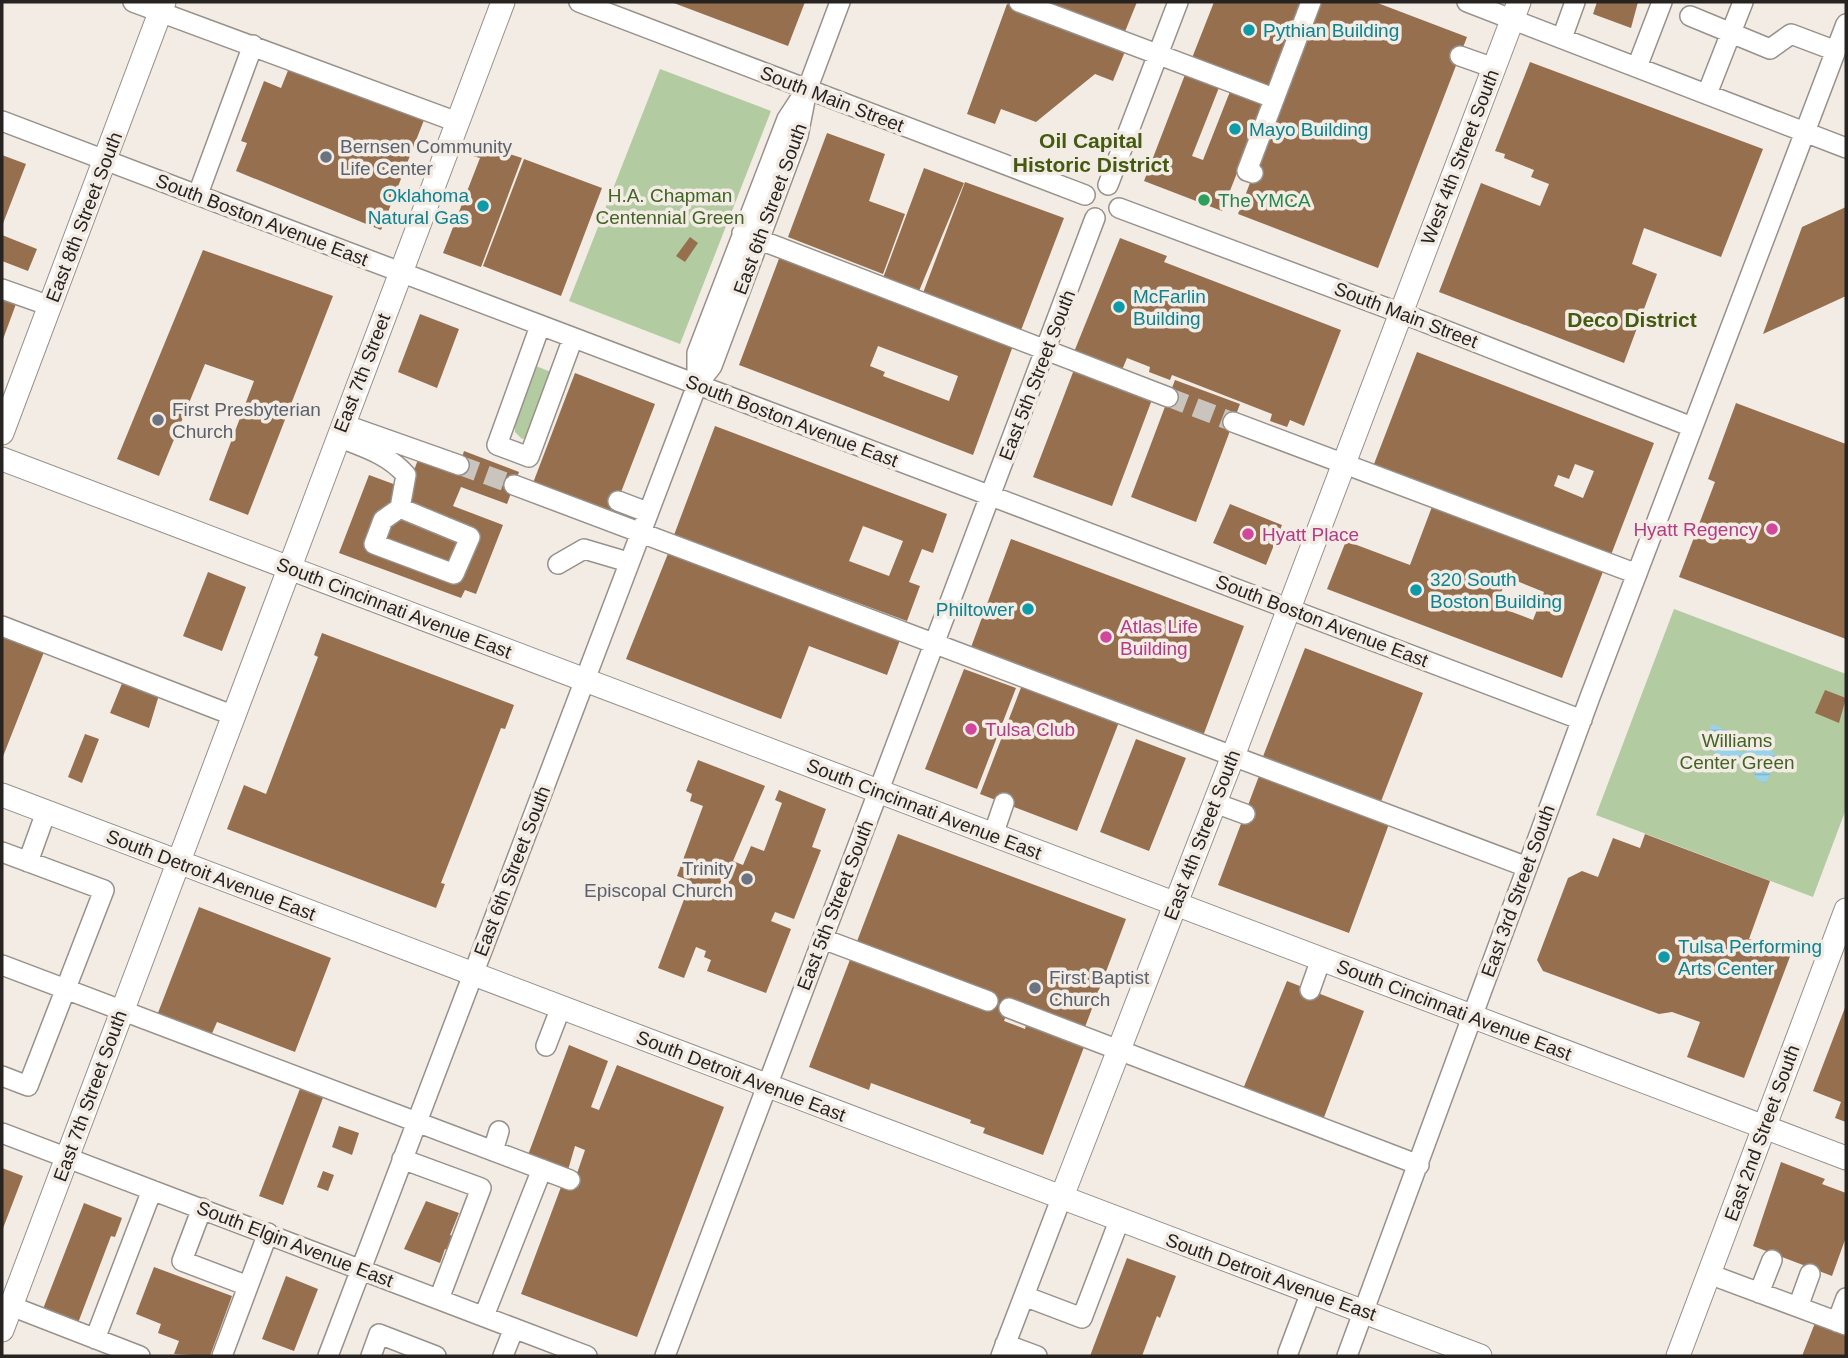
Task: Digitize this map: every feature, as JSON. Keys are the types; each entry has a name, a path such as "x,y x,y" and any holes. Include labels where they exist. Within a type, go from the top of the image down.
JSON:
{"main road":[{"name":"East 7th Street","path":"177,862 503,2"},
{"name":"East 8th Street South","path":"2,433 162,7"},
{"name":"West 4th Street South","path":"1401,313 1515,10"},
{"name":"East 4th Street South","path":"1061,1199 1401,313"},
{"name":"South Cincinnati Avenue East","path":"2,459 1846,1158"},
{"name":"South Detroit Avenue East","path":"2,795 1480,1356"},
{"name":"East 7th Street South","path":"2,1330 177,862"},
{"name":"East 2nd Street South","path":"1678,1356 1846,910"}],"street":[{"path":"133,2 162,7 253,46 457,122"},
{"name":"South Main Street","path":"579,2 1085,195"},
{"name":"East 6th Street South","path":"328,1356 639,531 697,385 712,366 787,119 807,90 840,2"},
{"path":"1019,2 1268,96"},
{"path":"1108,185 1178,2"},
{"path":"1254,173 1247,171 1311,2"},
{"path":"1467,2 1515,10 1562,38 1846,148"},
{"path":"1562,38 1576,2"},
{"path":"1637,67 1662,2"},
{"path":"1707,94 1743,2"},
{"path":"1690,16 1770,49 1791,34 1836,51"},
{"name":"East 3rd Street South","path":"1347,1356 1581,720 1846,24"},
{"path":"198,194 253,46"},
{"path":"1460,57 1494,68"},
{"name":"South Boston Avenue East","path":"2,121 1581,720"},
{"path":"1094,185 1108,185 1118,193 1119,208 1110,218 1095,218 1086,209 1085,195 1094,185"},
{"name":"South Main Street","path":"1119,208 1401,313 1692,427"},
{"name":"East 5th Street South","path":"665,1356 1095,218"},
{"path":"751,237 1168,397"},
{"path":"2,289 50,306"},
{"path":"540,326 497,445 529,457 573,338"},
{"path":"1233,422 1637,574"},
{"path":"340,430 459,465"},
{"path":"340,430 395,463 406,475 400,508 383,520 374,544 454,574 470,537 400,508"},
{"path":"514,485 934,646 1527,867"},
{"path":"618,501 647,512"},
{"path":"558,564 584,549 628,562"},
{"path":"2,626 232,715"},
{"path":"993,835 1004,803"},
{"path":"1215,803 1245,814"},
{"path":"28,862 46,812"},
{"path":"2,852 104,890 28,1086 2,1076"},
{"path":"822,939 988,1001"},
{"path":"1310,990 1321,959"},
{"path":"2,965 570,1180"},
{"path":"546,1046 561,1007"},
{"path":"1009,1008 1419,1165"},
{"path":"493,1151 499,1131"},
{"name":"South Elgin Avenue East","path":"2,1133 587,1356"},
{"path":"402,1159 481,1188 439,1298"},
{"path":"484,1316 542,1169"},
{"path":"95,1339 152,1190"},
{"name":"East 4th Street South","path":"1003,1350 1061,1199"},
{"path":"202,1208 182,1261 248,1286"},
{"path":"1024,1296 1082,1318 1119,1221"},
{"path":"222,1356 268,1233"},
{"path":"1759,1293 1772,1260"},
{"path":"1709,1274 1842,1323 1846,1298"},
{"path":"1798,1307 1810,1274"},
{"path":"1288,1353 1311,1292"},
{"path":"11,1306 140,1356"},
{"path":"503,1356 514,1328"},
{"path":"371,1356 379,1334 436,1356"},
{"path":"1003,1350 1037,1356"}],"green space":[{"name":"H.A. Chapman Centennial Green","path":"660,69 771,111 680,344 569,301"},
{"path":"536,366 551,372 527,438 522,439 515,432 515,424"},
{"name":"Williams Center Green","path":"1674,609 1846,674 1846,809 1813,897 1596,815"}],"water":[{"path":"1712,724 1731,732 1736,749 1742,753 1761,745 1772,750 1777,759 1766,783 1757,780 1751,767 1731,758 1722,759 1716,756 1713,745 1705,741"}],"building":[{"path":"671,2 805,2 788,46"},
{"path":"1044,2 1137,2 1124,34"},
{"name":"Pythian Building","path":"1214,2 1305,2 1272,88 1192,58"},
{"path":"1320,2 1375,2 1467,37 1378,268 1238,214"},
{"path":"1597,2 1638,2 1631,28 1593,14"},
{"path":"1007,4 1126,49 1113,81 1095,74 1036,122 1001,109 995,124 967,114"},
{"path":"1530,62 1763,149 1721,257 1644,228 1632,264 1657,274 1624,363 1439,292 1481,183 1540,206 1549,184 1531,177 1534,170 1504,158 1505,154 1495,151"},
{"name":"Bernsen Community Life Center","path":"289,68 424,120 381,230 236,171 247,143 241,141 264,81 281,88"},
{"name":"Mayo Building","path":"1186,72 1220,85 1192,156 1203,160 1231,89 1265,102 1222,211 1144,181"},
{"path":"827,133 885,154 869,201 905,214 883,274 788,237"},
{"name":"Oklahoma Natural Gas","path":"478,144 522,158 481,267 443,253 480,158 473,156"},
{"path":"2,155 26,164 2,226"},
{"path":"524,159 602,188 561,296 483,266"},
{"path":"924,168 964,183 919,291 883,278"},
{"path":"965,182 1064,218 1020,333 923,293"},
{"path":"1846,207 1846,296 1763,334 1802,227"},
{"path":"2,235 37,249 28,271 2,261"},
{"path":"690,237 698,243 685,262 676,256"},
{"path":"1120,238 1167,256 1164,262 1341,330 1304,426 1290,420 1287,427 1270,421 1272,414 1172,375 1170,380 1149,372 1150,367 1127,358 1122,370 1074,352"},
{"name":"First Presbyterian Church","path":"203,250 333,296 248,515 209,500 254,381 205,364 159,476 117,459"},
{"path":"780,256 1014,343 973,455 739,365","holes":["878,346 958,376 949,401 883,376 885,372 870,366"]},
{"path":"2,299 16,304 2,342"},
{"path":"420,314 459,329 437,388 398,372"},
{"path":"1417,352 1654,443 1611,555 1374,464","holes":["1575,464 1594,471 1583,498 1554,486 1558,475 1569,479"]},
{"path":"1075,367 1153,397 1112,506 1033,477"},
{"path":"575,373 655,404 613,513 533,483"},
{"path":"1175,380 1240,404 1196,522 1131,497"},
{"name":"Hyatt Regency","path":"1736,403 1846,444 1846,639 1679,577 1715,482 1708,479"},
{"path":"715,426 947,514 933,553 922,549 909,582 920,586 907,621 674,535","holes":["863,526 903,541 889,576 849,561"]},
{"path":"464,451 519,472 507,504 461,487 453,506 503,525 476,594 465,590 461,598 339,553 369,475 407,489 419,457 459,467"},
{"name":"Hyatt Place","path":"1230,504 1282,525 1266,565 1213,543"},
{"name":"320 South Boston Building","path":"1433,504 1604,569 1562,678 1327,589 1346,541 1410,565","holes":["1507,577 1544,592 1533,620 1496,606"]},
{"path":"1011,539 1244,626 1203,736 970,650"},
{"path":"669,551 900,640 887,675 809,646 781,719 626,659"},
{"path":"208,572 246,587 222,651 183,636"},
{"path":"322,633 514,705 505,729 501,728 441,883 445,884 436,908 227,829 244,785 266,794 318,657 314,655"},
{"path":"2,636 44,652 2,759"},
{"path":"1305,648 1423,693 1380,804 1262,759"},
{"name":"Tulsa Club","path":"964,669 1016,688 977,789 925,769"},
{"path":"123,681 159,695 149,728 110,713"},
{"path":"1022,685 1119,722 1077,831 980,794"},
{"path":"1825,690 1846,698 1839,723 1815,713"},
{"path":"85,734 99,739 82,783 68,777"},
{"path":"1136,739 1186,758 1149,851 1100,832"},
{"name":"Trinity Episcopal Church","path":"698,760 765,786 733,861 743,865 751,846 764,851 782,803 775,800 779,790 826,809 812,847 821,850 794,919 775,912 771,921 791,929 766,993 707,971 711,960 704,957 706,951 696,947 684,978 658,968 691,881 677,876 703,806 690,801 692,794 686,791"},
{"path":"1259,776 1389,824 1349,933 1218,885"},
{"name":"First Baptist Church","path":"898,834 1126,919 1085,1027 1012,1000 1004,1021 1025,1029 1026,1025 1084,1047 1043,1155 983,1133 985,1128 970,1123 971,1120 871,1083 869,1090 809,1067"},
{"name":"Tulsa Performing Arts Center","path":"1645,834 1770,881 1749,939 1791,954 1744,1078 1687,1057 1700,1022 1672,1012 1659,1014 1543,971 1537,960 1568,878 1582,871 1598,877 1613,838 1640,848"},
{"path":"199,907 331,958 295,1052 217,1022 210,1038 156,1018"},
{"path":"1287,981 1364,1011 1323,1120 1243,1089"},
{"path":"1846,1005 1846,1122 1835,1118 1841,1102 1813,1091"},
{"path":"569,1045 608,1061 591,1107 599,1110 617,1065 724,1107 637,1337 521,1294 561,1187 571,1191 585,1150 575,1146 568,1170 528,1155"},
{"path":"301,1086 324,1095 283,1205 259,1196"},
{"path":"339,1126 359,1133 352,1155 332,1147"},
{"path":"1781,1162 1825,1179 1822,1184 1846,1193 1846,1237 1832,1276 1753,1246"},
{"path":"2,1168 23,1176 2,1231"},
{"path":"323,1171 334,1175 328,1191 317,1187"},
{"path":"426,1201 459,1213 450,1235 456,1237 450,1251 445,1249 440,1263 404,1249"},
{"path":"84,1203 122,1218 115,1237 111,1236 78,1323 43,1309"},
{"path":"1127,1258 1176,1276 1142,1356 1090,1356"},
{"path":"154,1267 232,1296 210,1356 174,1354 179,1341 158,1333 161,1324 136,1314"},
{"path":"286,1276 318,1289 294,1351 262,1339"},
{"path":"1815,1323 1846,1335 1846,1356 1802,1356"}],"tunnel":[{"path":"1168,397 1233,422"},
{"path":"459,465 514,485"}],"place":[{"name":"Pythian Building","path":"1249,30"},
{"name":"Mayo Building","path":"1235,129"},
{"name":"Bernsen Community Life Center","path":"326,157"},
{"name":"The YMCA","path":"1204,200"},
{"name":"Oklahoma Natural Gas","path":"483,206"},
{"name":"McFarlin Building","path":"1119,307"},
{"name":"First Presbyterian Church","path":"158,420"},
{"name":"Hyatt Regency","path":"1772,529"},
{"name":"Hyatt Place","path":"1248,534"},
{"name":"320 South Boston Building","path":"1416,590"},
{"name":"Philtower","path":"1028,609"},
{"name":"Atlas Life Building","path":"1106,637"},
{"name":"Tulsa Club","path":"971,729"},
{"name":"Trinity Episcopal Church","path":"747,879"},
{"name":"Tulsa Performing Arts Center","path":"1664,957"},
{"name":"First Baptist Church","path":"1035,988"}],"district":[{"name":"Oil Capital Historic District","path":"1091,152"},
{"name":"Deco District","path":"1632,319"}]}
